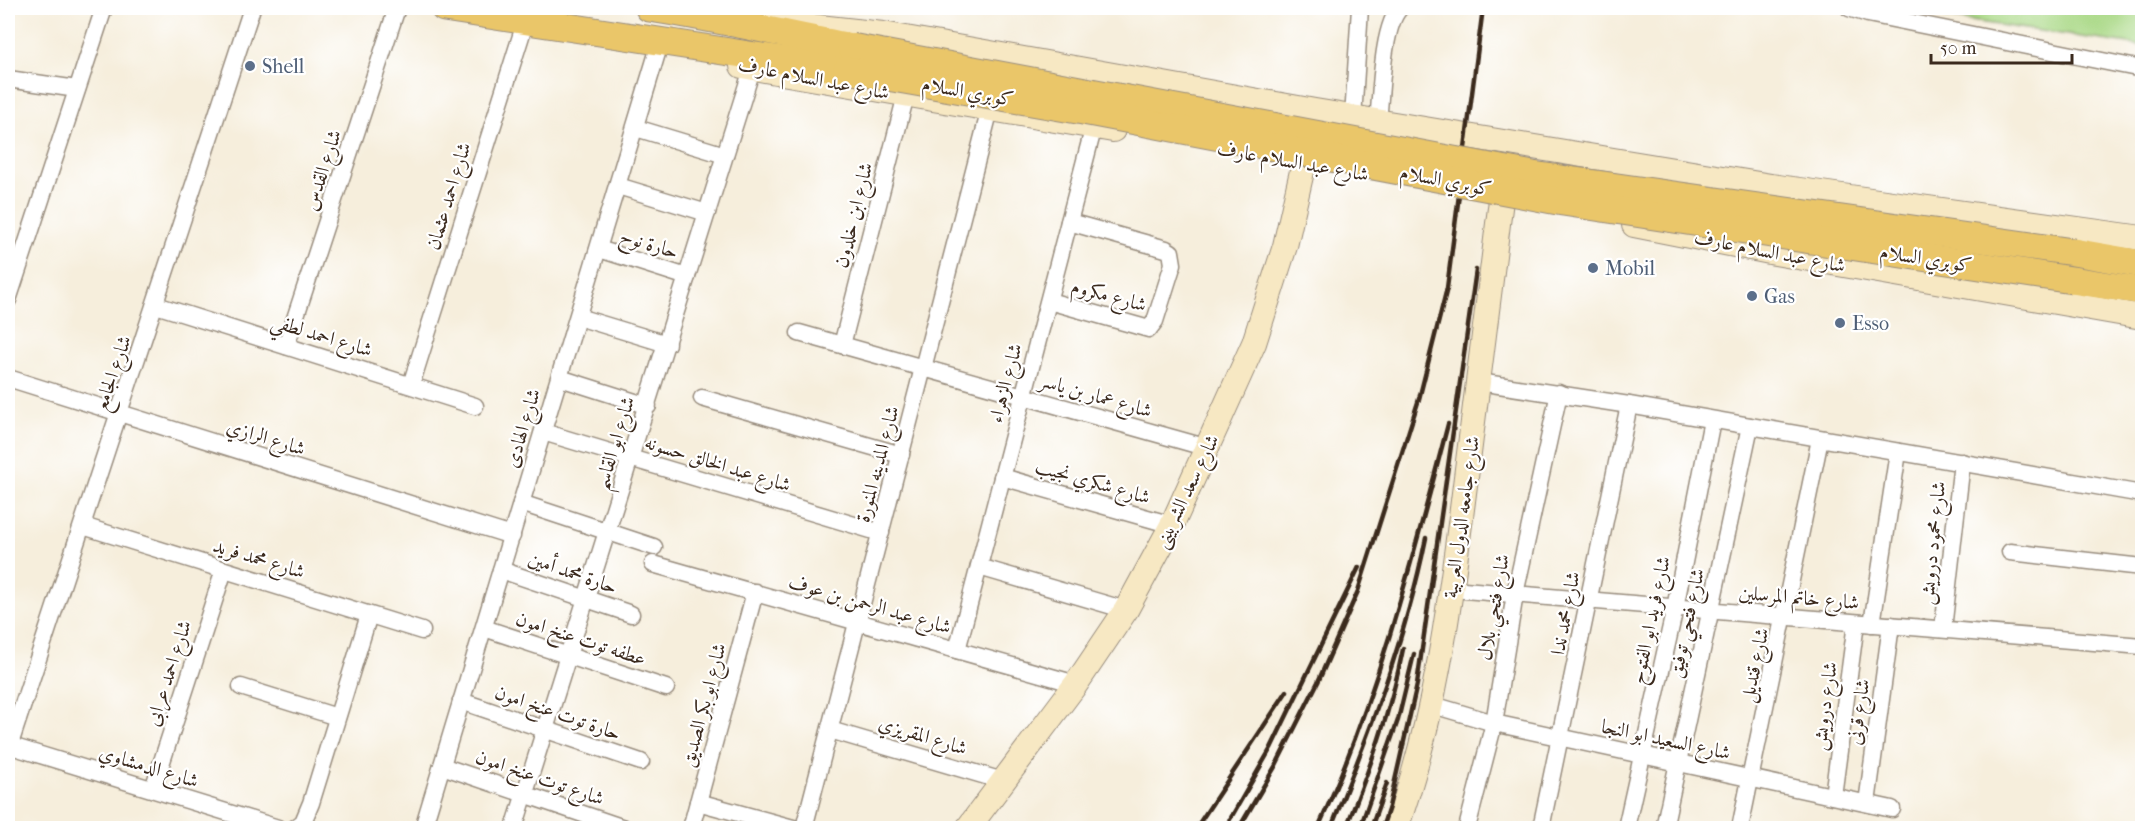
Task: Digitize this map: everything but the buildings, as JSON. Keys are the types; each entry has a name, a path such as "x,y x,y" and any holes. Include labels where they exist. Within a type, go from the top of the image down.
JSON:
{"main road":[{"name":"شارع عبد السلام عارف","path":"444,8 671,42 752,69 1305,163 1554,209 1768,252 2142,317"},
{"path":"649,8 802,16 883,34 1353,118 1771,186 2142,238"},
{"name":"كوبري السلام","path":"724,13 849,59 1083,111 1563,202 2142,291"},
{"path":"873,90 883,34"},
{"name":"كوبري السلام","path":"671,42 849,59 1308,130 1533,175 2073,252 2142,264"},
{"name":"شارع سعد الشربينى","path":"968,828 1076,684 1126,610 1172,525 1254,343 1285,246 1315,111"},
{"path":"1554,209 1561,152"},
{"path":"1768,252 1771,186"},
{"name":"شارع جامعه الدول العربية","path":"1396,828 1416,775 1433,705 1452,589 1501,200"}],"street":[{"path":"8,300 104,8"},
{"name":"شارع الجامع","path":"8,747 156,306 252,8"},
{"name":"شارع القدس","path":"286,346 397,8"},
{"path":"1353,118 1360,8"},
{"path":"1378,122 1389,29 1391,20 1400,8"},
{"path":"1849,8 2142,69"},
{"name":"شارع احمد عثمان","path":"411,385 526,20"},
{"name":"شارع الهادى","path":"423,828 636,128 671,42"},
{"name":"شارع ابو القاسم","path":"514,828 632,459 752,69"},
{"path":"8,79 77,89"},
{"name":"شارع ابن خلدون","path":"842,345 906,95"},
{"name":"شارع المدينه المنورة","path":"804,828 990,109"},
{"name":"شارع الزهراء","path":"957,650 1094,126"},
{"path":"636,128 725,155"},
{"path":"618,186 707,213"},
{"name":"شارع مكروم","path":"1049,301 1149,329 1155,321 1173,264 1171,252 1166,249 1069,222"},
{"name":"حارة نوح","path":"599,249 687,277"},
{"name":"شارع احمد لطفي","path":"156,306 476,406"},
{"path":"578,317 667,344"},
{"name":"شارع عمار بن ياسر","path":"799,333 1208,448"},
{"name":"شارع الرازي","path":"8,378 512,536"},
{"path":"560,378 648,406"},
{"path":"1479,382 1559,393 2142,494"},
{"name":"شارع فتحي بلال","path":"1467,828 1494,723 1515,594 1559,393"},
{"path":"702,398 901,455"},
{"name":"شارع محمد ندا","path":"1541,828 1562,738 1629,405"},
{"name":"شارع فريد ابو الفتوح","path":"1626,828 1675,608 1712,420"},
{"name":"شارع فتحي توفيق","path":"1664,828 1750,426"},
{"name":"شارع عبد الخالق حسونه","path":"543,432 881,533"},
{"name":"شارع قنديل","path":"1740,828 1786,617 1820,439"},
{"name":"شارع درويش","path":"1833,796 1898,452"},
{"name":"شارع محمود درويش","path":"1943,629 1962,462"},
{"name":"شارع شكري نجيب","path":"1002,477 1172,525"},
{"name":"شارع عبد الرحمن بن عوف","path":"521,503 608,532 654,555 755,592 1076,684"},
{"name":"شارع محمد فريد","path":"83,526 422,631"},
{"path":"2010,552 2142,567"},
{"path":"979,567 1126,610"},
{"name":"شارع احمد عرابى","path":"153,789 224,570"},
{"name":"حارة محمد أمين","path":"501,570 631,614"},
{"name":"شارع خاتم المرسلين","path":"1452,589 2142,646"},
{"name":"شارع ابو بكر الصديق","path":"691,828 755,592"},
{"path":"295,828 303,822 311,803 369,615"},
{"name":"شارع قرنى","path":"1867,803 1891,625"},
{"name":"عطفه توت عنخ امون","path":"483,628 666,688"},
{"path":"241,687 336,717"},
{"name":"حارة توت عنخ امون","path":"462,701 641,762"},
{"name":"شارع السعيد ابو النجا","path":"1433,705 1494,723 1892,809"},
{"name":"شارع المقريزي","path":"830,730 1004,781"},
{"name":"شارع الدمشاوي","path":"8,747 278,828"},
{"name":"شارع توت عنخ امون","path":"442,766 624,828"},
{"path":"698,802 793,828"}],"green space":[{"path":"1883,8 2142,8 2142,46"}],"railway":[{"path":"1239,828 1276,765 1318,682 1358,591 1419,399 1447,288 1483,8"},
{"path":"1382,828 1389,807 1417,684 1476,270"},
{"path":"1318,828 1376,680 1407,578 1448,424"},
{"path":"1331,828 1385,685 1408,612 1426,538"},
{"path":"1225,828 1271,748 1359,567"},
{"path":"1346,828 1379,740 1403,649"},
{"path":"1360,828 1398,720 1414,654"},
{"path":"1196,828 1287,691"},
{"path":"1371,828 1387,783"}],"place":[{"name":"Shell","path":"250,66"},
{"name":"Mobil","path":"1593,268"},
{"name":"Gas","path":"1752,296"},
{"name":"Esso","path":"1840,323"}]}
